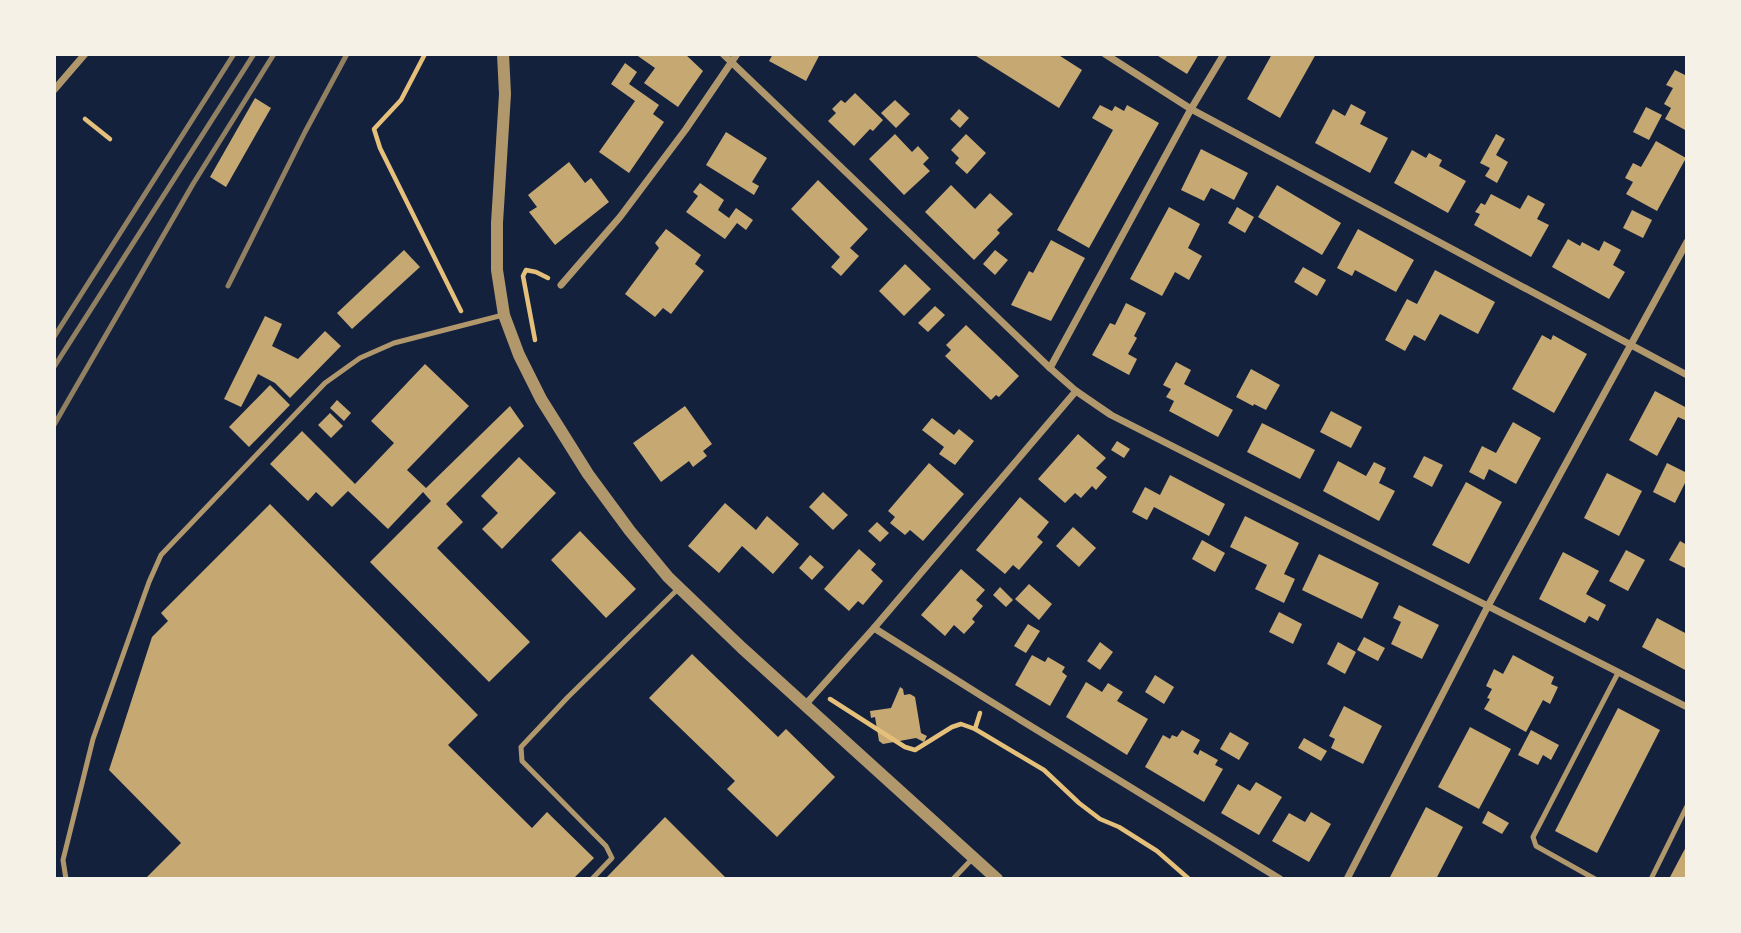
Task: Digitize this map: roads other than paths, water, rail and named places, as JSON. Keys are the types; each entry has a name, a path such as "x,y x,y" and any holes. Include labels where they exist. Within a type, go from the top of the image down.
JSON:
{"street":[{"path":"54,89 85,54"},
{"path":"503,54 505,94 497,223 497,270 504,315 519,355 541,399 595,484 668,577 742,648 997,879"},
{"path":"723,54 1050,368 1076,391 1111,415 1687,707"},
{"path":"561,285 620,218 737,54"},
{"path":"1105,54 1191,109 1687,375"},
{"path":"1050,368 1191,109 1224,54"},
{"path":"1347,879 1488,606 1687,243"},
{"path":"805,705 1076,391"},
{"path":"874,628 1280,879"}],"lane":[{"path":"66,879 63,860 93,739 161,555 325,383 360,358 394,343 504,315"},
{"path":"592,879 612,858 606,846 523,761 521,747 568,697 680,588"},
{"path":"1595,879 1536,846 1533,837 1618,673"},
{"path":"1651,879 1687,806"},
{"path":"953,879 974,858"}],"railway":[{"path":"54,337 234,54"},
{"path":"54,367 254,54"},
{"path":"54,425 193,184 274,54"},
{"path":"228,286 347,54"}]}
